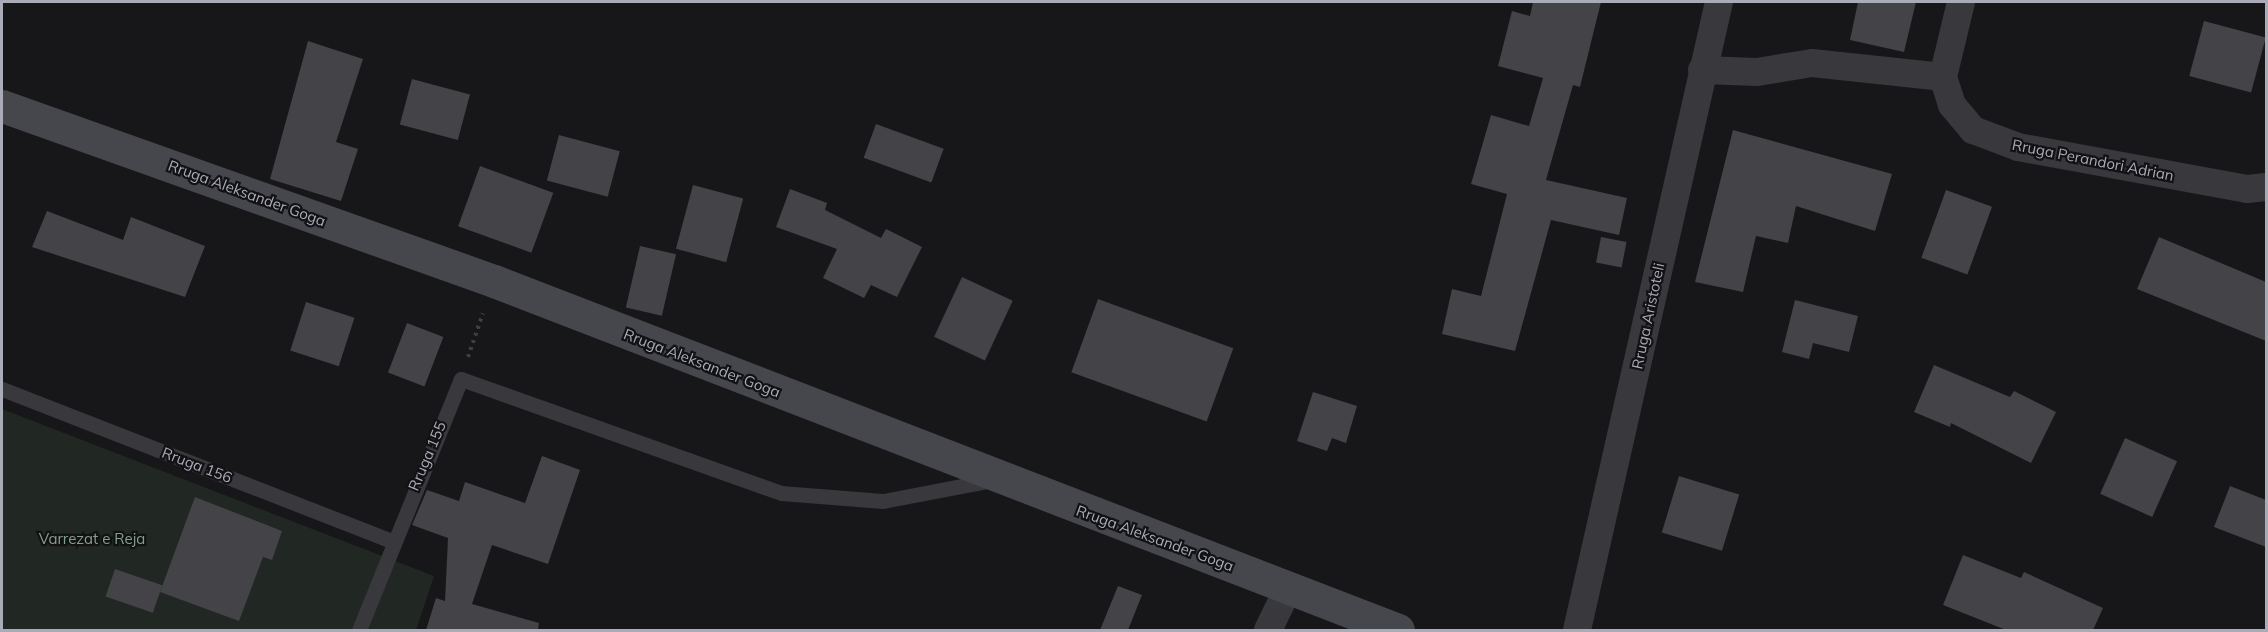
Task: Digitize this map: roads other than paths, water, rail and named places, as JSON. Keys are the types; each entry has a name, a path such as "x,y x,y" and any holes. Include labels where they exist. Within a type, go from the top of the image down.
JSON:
{"main road":[{"name":"Rruga Aleksander Goga","path":"2,106 494,281 998,479 1398,630"}],"street":[{"name":"Rruga Aristoteli","path":"1577,630 1719,2"},
{"path":"1702,70 1756,72 1812,63 1943,78 1961,2"},
{"name":"Rruga Perandori Adrian","path":"1943,78 1952,105 1972,130 2018,147 2247,189 2266,187"},
{"path":"1268,630 1289,587"}],"lane":[{"name":"Rruga 155","path":"359,630 392,541 460,379 781,493 883,501 998,479"},
{"name":"Rruga 156","path":"2,389 392,541"}],"park label":[{"name":"Varrezat e Reja","path":"92,539"}]}
